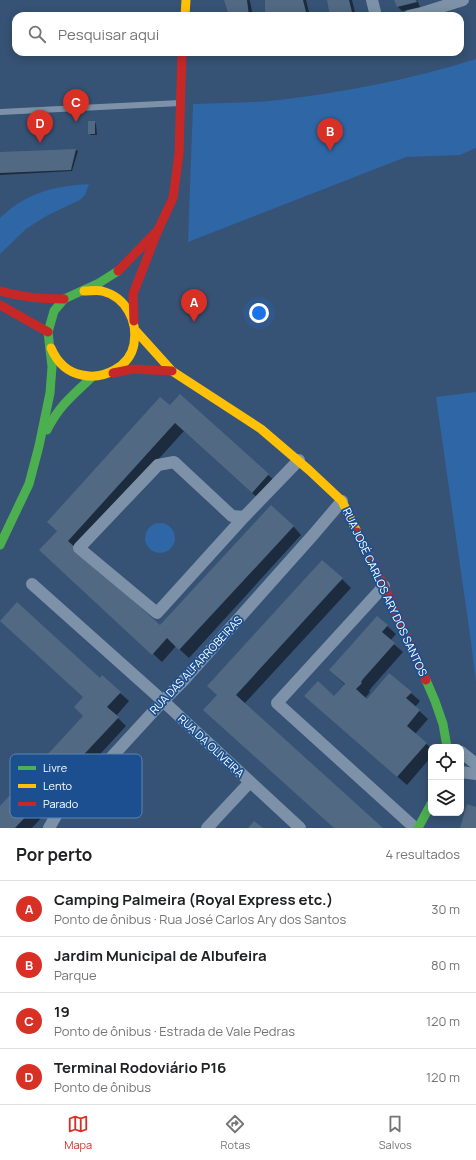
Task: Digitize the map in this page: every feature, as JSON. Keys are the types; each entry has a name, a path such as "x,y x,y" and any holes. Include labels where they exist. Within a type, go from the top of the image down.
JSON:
{"main road":[{"path":"185,12 186,0"},
{"path":"110,374 122,365 131,355 135,344 136,331 133,294 172,198 179,154 182,56"},
{"path":"0,545 29,484 39,446 50,394 52,367 48,332 54,311 64,299 98,283 120,270 158,230"},
{"path":"0,291 11,295 45,299 64,299"},
{"path":"81,291 102,291 115,296 127,307 134,321"},
{"path":"0,305 48,332"},
{"name":"RUA JOSÉ CARLOS ARY DOS SANTOS","path":"136,331 172,371 261,429 299,460 342,501 384,586 435,701 443,724"},
{"path":"50,346 59,363 69,371 80,376 91,378 133,369 172,371"},
{"path":"39,446 53,418 64,403 91,378"},
{"path":"443,724 446,744"},
{"path":"416,828 428,809"}],"street":[{"path":"372,0 375,12"},
{"path":"425,12 463,0"},
{"path":"244,517 232,516 174,462 158,465 79,548 157,613 244,517 299,460"},
{"name":"RUA DAS ALFARROBEIRAS","path":"114,754 188,675 342,501"},
{"name":"RUA DA OLIVEIRA","path":"32,584 163,701 300,828"},
{"path":"384,586 278,703 416,828"},
{"name":"RUA JOSÉ CARLOS ARY DOS SANTOS","path":"443,724 453,744"},
{"path":"464,754 476,764"},
{"path":"464,772 476,774"},
{"path":"207,828 250,782"},
{"name":"RUA DAS ALFARROBEIRAS","path":"49,828 55,818"}],"lane":[{"path":"0,112 180,103"}],"shaded area":[{"path":"476,59 476,148 460,155 406,157 188,242 193,104 268,101 304,97 403,79"},
{"path":"89,184 85,195 80,200 48,215 26,229 0,254 0,218 10,209 20,202 41,192"},
{"path":"476,392 476,683 436,397"},
{"path":"160,523 171,527 175,538 171,549 160,553 149,549 145,538 149,527"}],"building":[{"path":"224,0 247,0 248,12 228,12"},
{"path":"265,0 303,0 306,12 265,12"},
{"path":"327,0 349,0 352,12 329,12"},
{"path":"394,0 416,0 417,2 397,7"},
{"path":"88,121 95,121 95,134 88,134"},
{"path":"76,149 71,170 0,173 0,152"},
{"path":"180,394 269,474 252,493 175,423 68,541 160,625 271,505 294,526 179,650 167,638 152,655 39,550 57,531 47,522 160,397 170,405"},
{"path":"322,560 343,578 236,695 383,828 334,828 203,710 217,695 207,686"},
{"path":"17,602 100,678 102,675 121,692 107,707 119,717 84,754 48,754 83,716 74,707 83,697 0,621"},
{"path":"377,616 388,625 382,632 395,643 356,689 367,699 389,673 412,692 406,698 420,710 407,726 427,743 397,777 304,696 318,681 334,696 345,684 329,670"},
{"path":"10,795 10,818 24,818 15,828 0,828 0,806"},
{"path":"467,804 476,807 476,828 460,828"},
{"path":"254,821 263,828 248,828"}],"traffic: fast":[{"path":"0,545 29,484 39,446 50,393 52,367 48,332 54,311 64,299 99,283 118,271"},
{"path":"47,430 61,408 91,378"},
{"path":"426,680 443,724 446,744"},
{"path":"418,828 428,810"}],"traffic: slow":[{"path":"185,12 186,0"},
{"path":"51,348 56,358 63,366 76,374 82,375 98,376 107,373 114,370 127,359 134,344 135,335 132,319 124,304 110,294 102,291 84,291"},
{"path":"136,331 172,371 261,429 309,470 342,501 357,532"}],"traffic: jam":[{"path":"134,321 133,294 158,230 173,198 179,154 182,56"},
{"path":"118,271 158,230"},
{"path":"0,291 16,295 48,299 64,299"},
{"path":"0,305 48,332"},
{"path":"113,373 133,369 172,371"},
{"path":"357,532 384,586 426,680"}],"place":[{"name":"19","path":"76,122"},
{"name":"Terminal Rodoviário P16","path":"40,143"},
{"name":"Jardim Municipal de Albufeira","path":"330,151"},
{"name":"Camping Palmeira (Royal Express etc.)","path":"194,322"}]}
